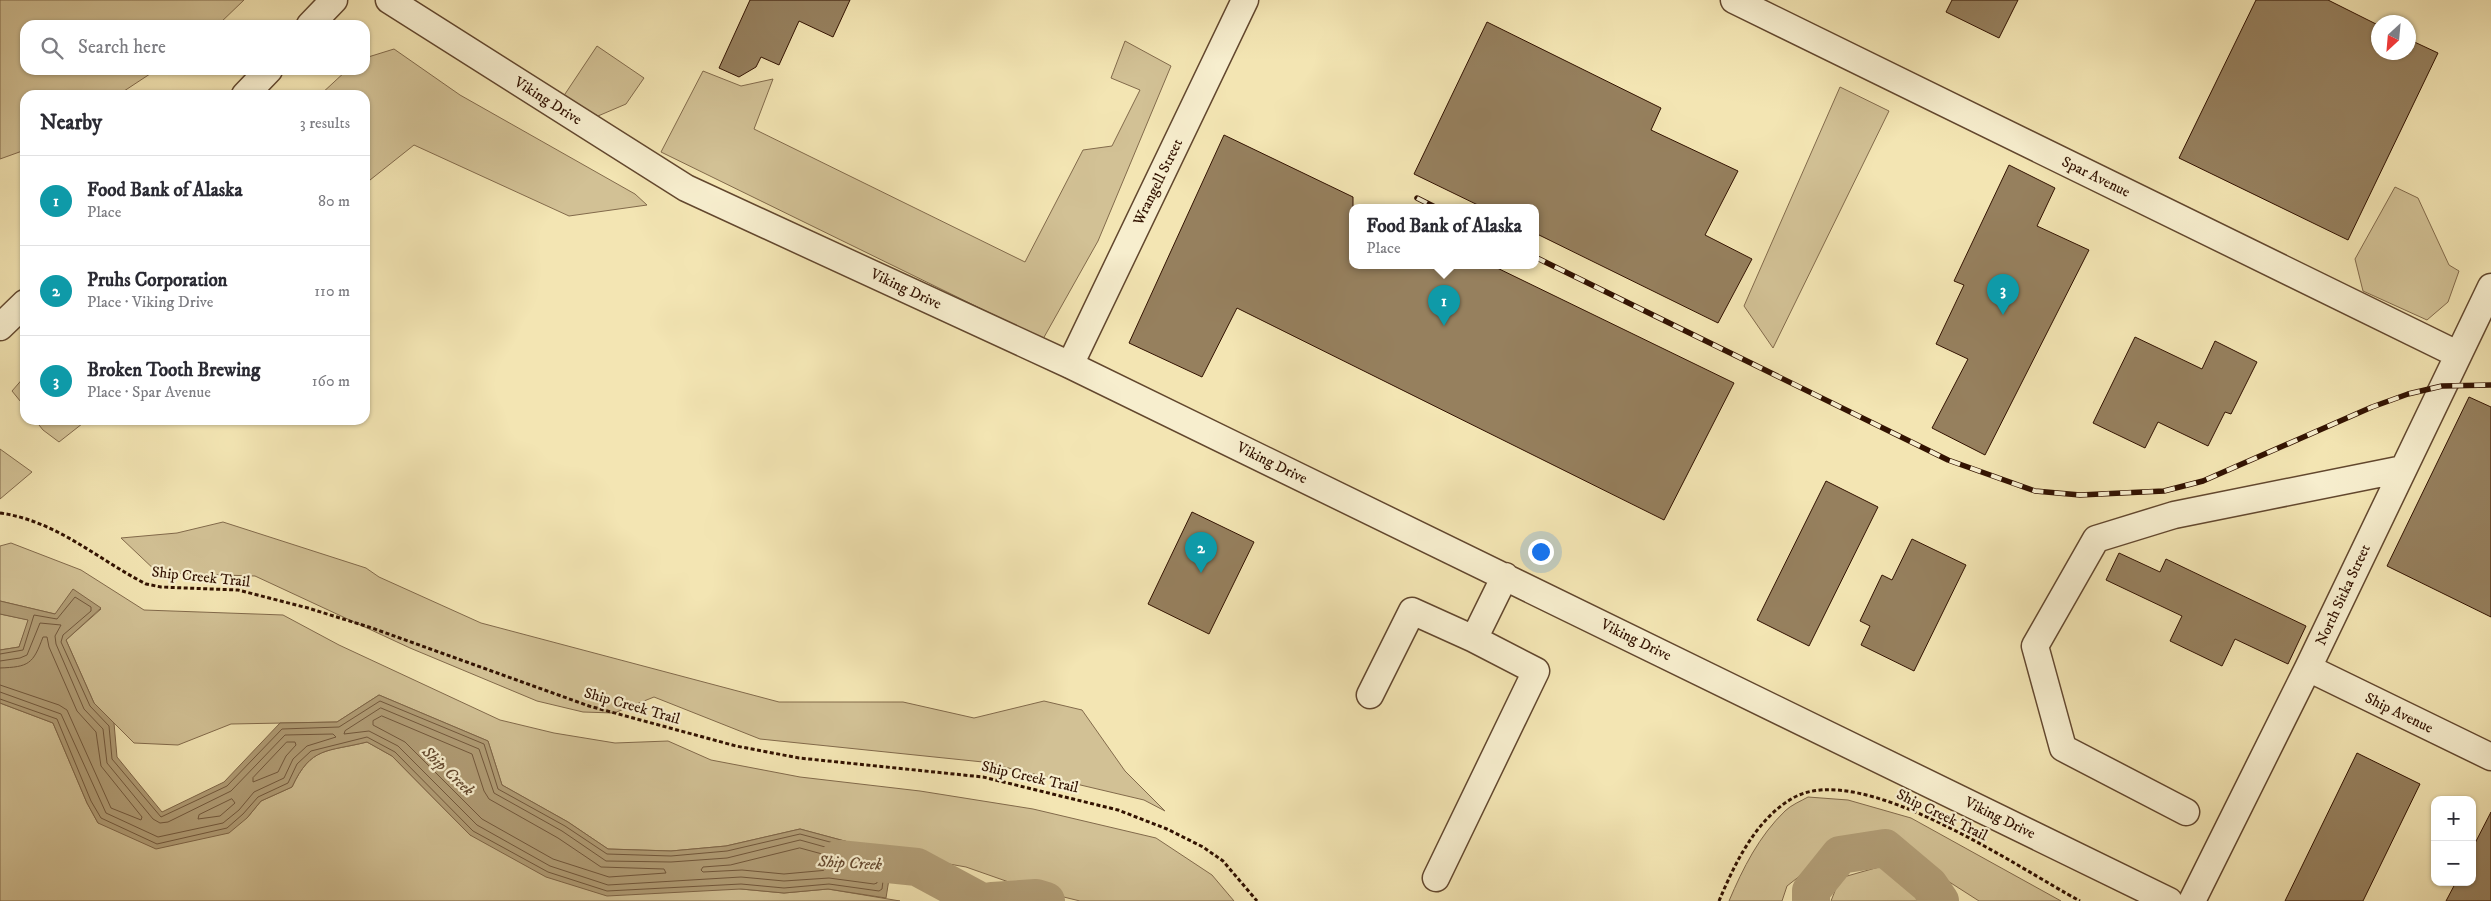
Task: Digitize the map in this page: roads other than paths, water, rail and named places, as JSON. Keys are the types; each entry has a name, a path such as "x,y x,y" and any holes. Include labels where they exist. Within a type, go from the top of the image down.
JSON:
{"street":[{"path":"315,20 334,0"},
{"name":"Viking Drive","path":"389,0 686,188 1070,365 2169,901"},
{"name":"Wrangell Street","path":"1070,365 1245,0"},
{"name":"Spar Avenue","path":"1734,0 2457,354"},
{"name":"North Sitka Street","path":"2192,901 2308,668 2402,468 2491,287"},
{"path":"0,327 20,308"},
{"path":"2186,812 2063,748 2035,646 2096,539 2174,514 2402,468"},
{"path":"1474,639 1505,576"},
{"path":"1370,695 1412,611 1474,639 1536,672 1436,878"},
{"name":"Ship Avenue","path":"2308,668 2491,757"}],"water":[{"path":"73,589 101,608 66,640 94,703 114,723 117,757 162,812 224,782 280,723 337,722 379,695 488,741 502,785 568,822 608,849 671,851 726,846 800,829 893,854 886,898 828,889 784,893 741,889 607,896 546,877 470,835 392,756 367,742 331,750 314,757 306,764 292,787 261,801 247,818 229,833 156,849 98,823 87,803 53,723 0,703 0,650 19,647 28,620 0,614 0,601 55,614"}],"waterway":[{"name":"Ship Creek","path":"1811,901 1811,891 1840,855 1885,848 1929,885 1940,901"},
{"name":"Ship Creek","path":"839,859 917,867 980,901"},
{"name":"Ship Creek","path":"992,901 1036,898 1046,901"}],"railway":[{"path":"1417,198 1429,204"},
{"path":"1539,259 1948,460 2035,491 2080,495 2164,491 2203,481 2372,407 2408,394 2442,386 2491,385"}],"place":[{"name":"Broken Tooth Brewing","path":"2003,315"},
{"name":"Food Bank of Alaska","path":"1444,326"},
{"name":"Pruhs Corporation","path":"1201,573"}]}
